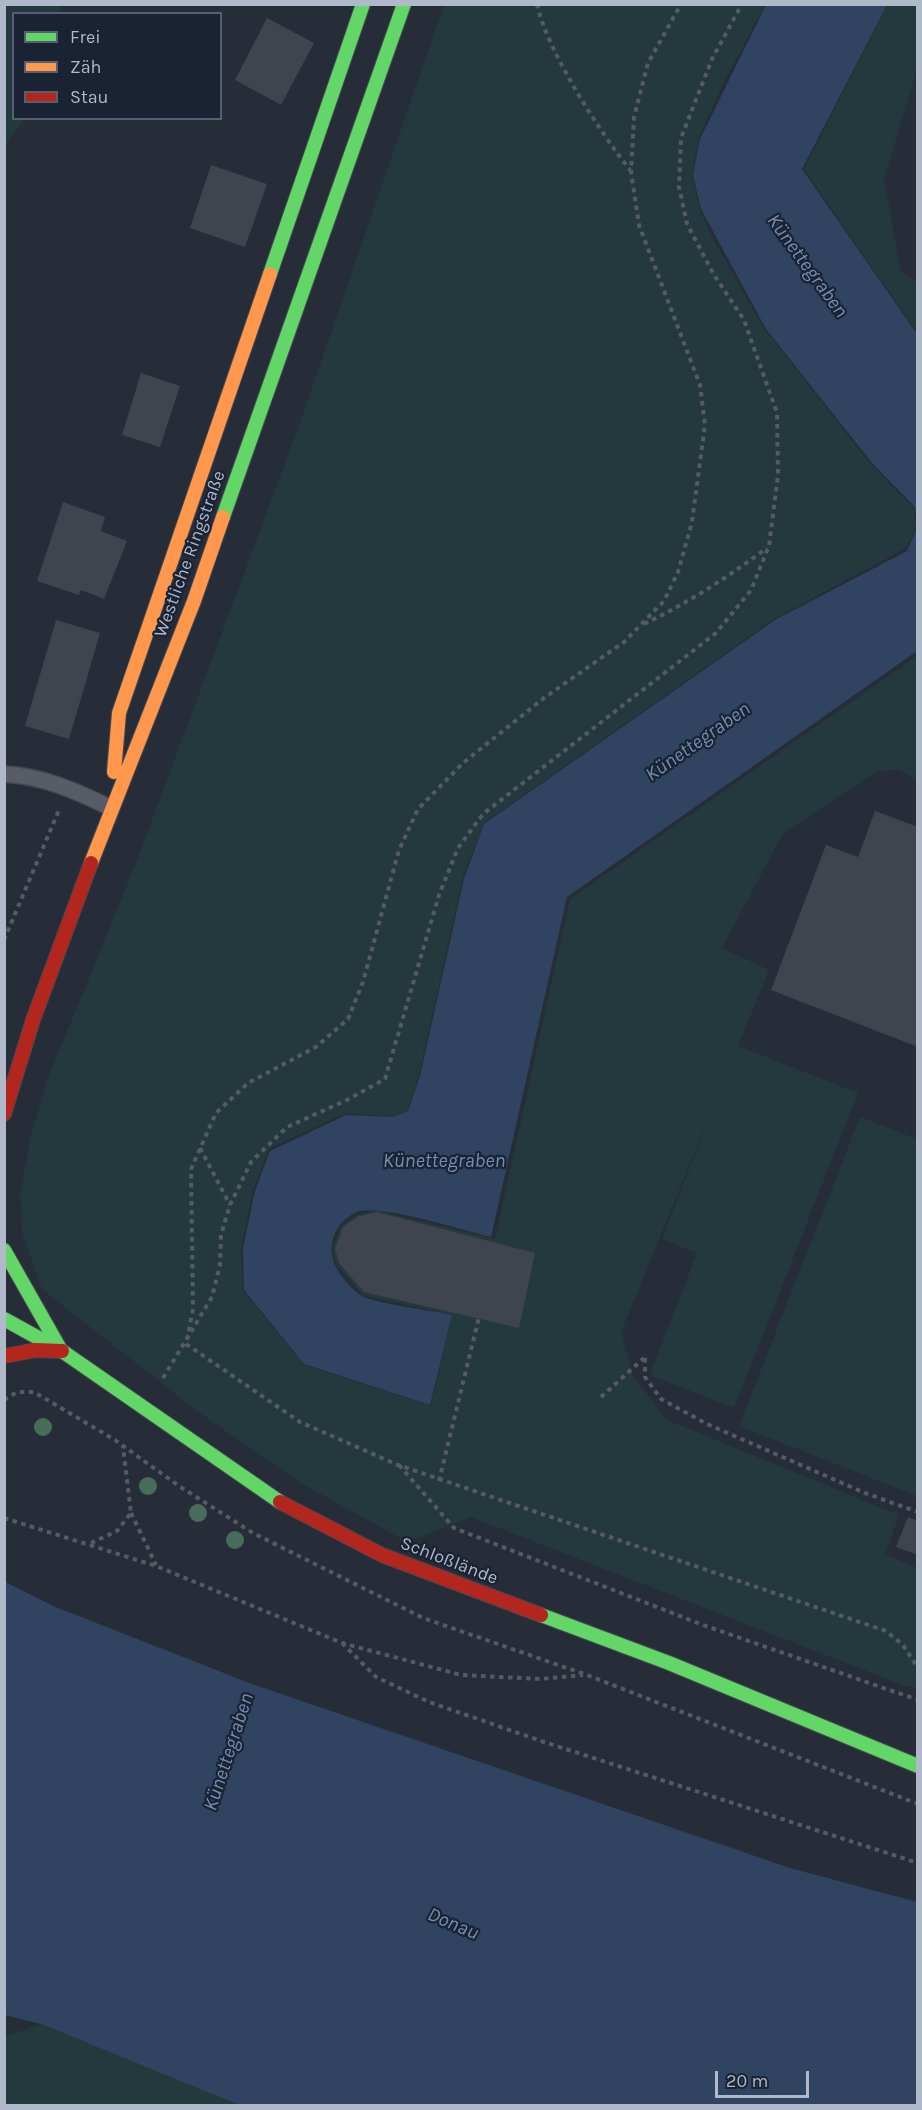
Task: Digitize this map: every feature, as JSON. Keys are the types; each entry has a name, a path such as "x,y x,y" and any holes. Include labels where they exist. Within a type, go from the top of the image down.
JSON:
{"street":[{"name":"Westliche Ringstraße","path":"111,808 119,713 363,4"},
{"name":"Westliche Ringstraße","path":"4,1113 33,1020 111,808 194,601 405,4"},
{"path":"4,1250 30,1300 62,1351"},
{"name":"Schloßlände","path":"4,1319 62,1351 272,1497 382,1556 669,1663 918,1766"},
{"path":"4,1356 36,1350 62,1351"}],"lane":[{"path":"4,774 32,776 68,788 111,808"}],"path":[{"path":"537,4 550,41 608,142 631,172"},
{"path":"186,1344 192,1309 191,1169 216,1113 248,1083 316,1047 348,1019 363,982 399,850 418,808 463,764 544,698 624,642 664,601 678,572 692,522 705,426 700,386 639,225 631,172 634,117 648,63 681,4"},
{"path":"163,1378 186,1344 212,1297 220,1265 221,1235 230,1206 251,1162 286,1126 347,1100 385,1079 439,895 458,848 483,814 716,633 751,590 769,546 778,475 777,413 744,320 714,275 687,224 679,187 681,138 712,59 742,4"},
{"path":"640,626 682,606 730,576 769,546"},
{"path":"4,940 68,788"},
{"path":"199,1147 230,1206"},
{"path":"439,1481 479,1317"},
{"path":"186,1344 300,1422 439,1481 886,1631 903,1645 918,1668"},
{"path":"601,1397 645,1358 645,1377 661,1399 718,1429 865,1493 918,1512"},
{"path":"4,1400 17,1392 34,1392 116,1440"},
{"path":"123,1446 131,1513 156,1566"},
{"path":"398,1465 454,1528 703,1625 918,1700"},
{"path":"90,1544 117,1531 131,1513"},
{"path":"4,1518 156,1566 342,1643 461,1676 540,1679 587,1675 918,1804"},
{"path":"342,1643 376,1677 429,1702 544,1742 918,1863"}],"green space":[{"path":"5,4 62,5 59,12 12,12 12,120 24,120 5,145"},
{"path":"888,4 917,5 917,70 884,179 901,272 917,282 917,332 804,169"},
{"path":"444,5 765,5 724,82 699,137 692,175 700,210 713,239 765,330 871,465 914,508 916,527 906,548 774,619 484,823 463,877 419,1075 407,1111 393,1117 345,1113 269,1149 253,1190 241,1248 243,1291 304,1365 431,1406 452,1315 363,1295 336,1264 332,1249 341,1226 358,1214 378,1211 495,1239 570,899 917,656 917,780 897,769 876,772 783,833 722,948 769,970 738,1046 858,1093 734,1408 650,1375 697,1253 662,1239 718,1095 621,1332 633,1376 667,1420 899,1515 885,1554 917,1568 917,1688 905,1686 471,1517 407,1542 301,1483 197,1411 42,1289 23,1235 20,1196 30,1140 46,1083 133,871 299,426"},
{"path":"860,1117 917,1139 917,1496 739,1426"},
{"path":"41,2024 239,2105 5,2105 4,2037"}],"water":[{"path":"766,5 887,5 802,169 917,334 917,528 915,507 872,463 766,329 701,209 693,175 700,139"},
{"name":"Künettegraben","path":"917,528 917,651 567,897 491,1237 403,1215 369,1210 352,1214 337,1229 332,1243 333,1258 344,1280 362,1296 391,1304 452,1315 430,1405 304,1364 244,1290 243,1248 255,1191 270,1151 346,1115 393,1117 408,1111 420,1076 464,879 484,824 775,620 907,551"},
{"name":"Donau","path":"5,1582 53,1606 252,1684 790,1868 917,1902 917,2105 239,2105 41,2024 5,2015"}],"building":[{"path":"267,18 314,43 281,105 235,80"},
{"path":"211,165 267,184 245,247 190,228"},
{"path":"141,373 180,386 160,447 122,435"},
{"path":"63,502 105,517 101,531 127,541 104,599 81,590 79,595 37,581"},
{"path":"56,620 100,633 69,739 25,726"},
{"path":"875,811 918,827 918,1047 771,990 826,845 858,857"},
{"path":"377,1212 535,1253 519,1328 364,1292 339,1263 335,1249 343,1227 359,1216"},
{"path":"908,1517 918,1521 918,1555 896,1547"}],"traffic: fast":[{"path":"270,274 363,4"},
{"path":"223,517 404,4"},
{"path":"4,1250 59,1347"},
{"path":"4,1319 62,1351 280,1502"},
{"path":"541,1615 669,1663 918,1766"}],"traffic: slow":[{"path":"114,772 119,713 270,274"},
{"path":"91,863 194,601 223,517"}],"traffic: jam":[{"path":"4,1114 33,1020 91,863"},
{"path":"4,1356 36,1350 62,1351"},
{"path":"280,1502 382,1555 541,1615"}]}
